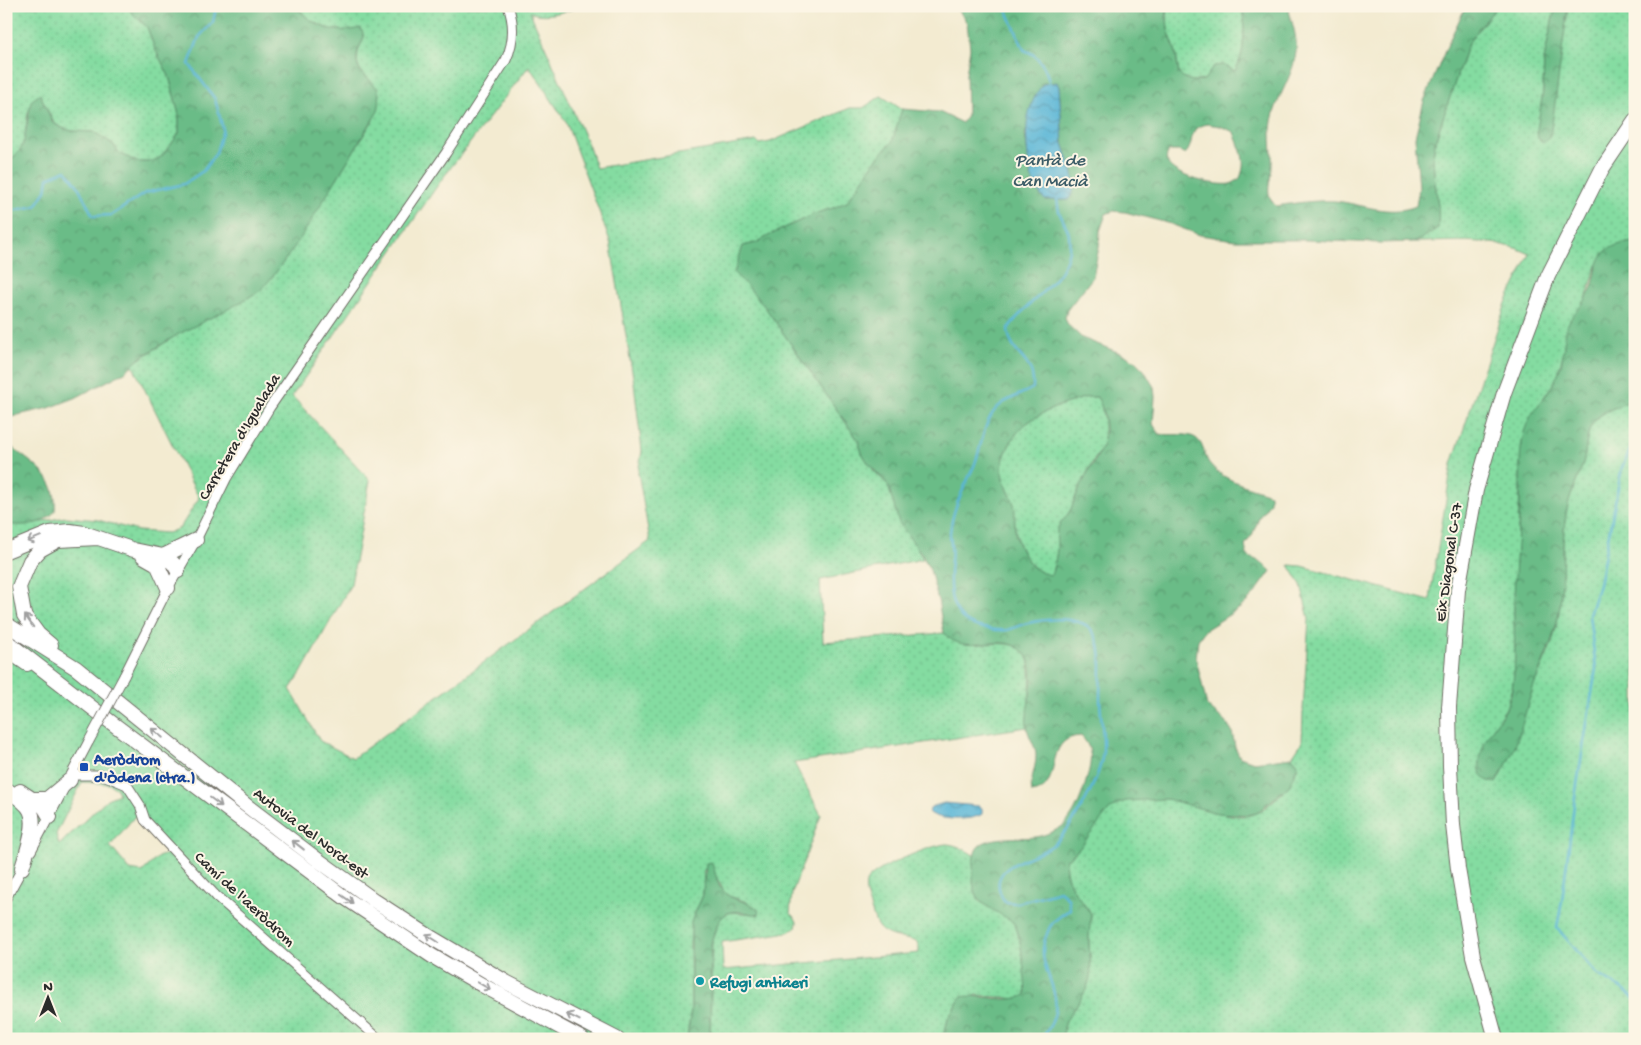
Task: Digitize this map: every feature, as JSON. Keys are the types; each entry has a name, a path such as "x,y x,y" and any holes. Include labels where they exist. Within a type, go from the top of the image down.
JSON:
{"highway":[{"name":"Eix Diagonal C-37","path":"1496,1039 1473,956 1458,868 1451,795 1449,707 1458,590 1476,490 1504,393 1548,276 1602,169 1635,120"},
{"path":"6,551 50,532 84,532 173,563 178,571"},
{"path":"76,668 38,634 24,615 19,587 30,561 40,550 58,540 98,538"},
{"path":"160,560 196,540"},
{"path":"160,560 168,588"},
{"name":"Autovia del Nord-est","path":"6,624 76,668 248,806 375,901 506,982 617,1039"},
{"name":"Autovia del Nord-est","path":"6,641 308,872 388,928 482,985 582,1039"},
{"path":"6,655 14,655 108,720"},
{"path":"32,805 47,799 71,778"},
{"path":"6,783 32,805 32,830 22,868"},
{"path":"6,790 23,801 44,807 50,817"}],"street":[{"name":"Carretera d'Igualada","path":"6,898 71,778 168,588 196,540 226,479 270,407 446,154 506,60 512,47 513,34 513,18 508,6"},
{"name":"Camí de l'aeròdrom","path":"71,778 103,775 127,784 140,805 145,820 216,896 379,1039"}],"green space":[{"path":"6,6 127,6 147,27 155,49 169,76 179,115 179,133 160,158 149,162 137,162 119,153 113,144 94,132 72,131 62,128 54,123 40,95 28,112 24,142 19,152 6,164"},
{"path":"127,6 296,6 310,19 325,28 351,30 361,28 364,37 358,51 357,65 378,91 380,99 378,111 300,239 261,290 177,335 140,358 125,372 75,398 49,408 9,418 6,422 6,164 19,152 24,142 31,101 40,94 53,123 72,131 94,132 113,144 119,153 137,162 149,162 160,158 179,133 179,115 169,76 155,49 147,27"},
{"path":"296,6 584,6 564,12 543,15 530,12 589,147 596,168 756,141 759,144 770,142 850,108 863,108 881,96 902,109 893,142 878,157 847,202 814,214 756,243 743,246 734,273 765,307 858,440 862,453 874,471 888,485 894,505 923,559 820,580 823,642 944,633 954,641 967,644 1007,644 1018,647 1026,655 1030,670 1027,727 794,763 821,815 792,893 790,913 797,922 796,928 789,932 722,942 723,970 919,953 917,942 891,936 884,932 875,922 868,899 866,883 878,871 889,865 929,848 947,844 965,850 975,856 973,862 979,901 1006,916 1016,927 1023,957 1026,996 1018,999 977,995 956,1004 948,1019 943,1039 710,1039 712,939 720,918 731,912 753,914 747,902 729,896 724,892 718,880 704,869 703,895 693,917 690,943 691,1010 687,1039 6,1039 6,879 13,866 6,851 6,524 29,524 66,517 98,520 138,531 168,533 180,528 199,498 132,364 186,329 251,296 274,275 292,250 373,120 371,81 361,71 357,61 364,37 350,31 328,29 308,19","holes":["529,66 566,122 610,241 634,383 642,451 638,472 650,541 353,758 320,741 290,689 351,584 370,480 292,396 442,179","82,782 109,784 117,789 119,794 107,799 59,845 56,834","135,816 172,852 158,857 142,872 130,870 110,846"]},
{"path":"956,6 1166,6 1168,30 1175,49 1179,74 1188,80 1197,81 1204,80 1214,66 1223,65 1235,71 1241,56 1244,39 1242,6 1288,6 1295,35 1296,52 1293,67 1272,120 1272,166 1269,192 1272,201 1276,206 1313,201 1335,201 1376,209 1395,210 1416,206 1419,187 1415,137 1424,101 1466,6 1497,6 1468,43 1435,142 1433,164 1438,206 1438,228 1416,242 1235,240 1200,235 1168,223 1125,212 1113,211 1106,214 1100,231 1093,277 1067,310 1065,318 1068,325 1082,338 1125,355 1144,370 1154,387 1153,424 1159,434 1184,435 1197,439 1209,463 1221,474 1237,483 1270,494 1270,502 1260,516 1252,535 1245,545 1249,557 1261,562 1271,571 1253,596 1240,608 1205,630 1198,640 1196,658 1207,706 1225,721 1232,732 1235,747 1240,757 1254,762 1292,757 1298,764 1290,785 1257,813 1248,815 1217,813 1167,799 1120,803 1109,810 1079,849 1066,860 1065,867 1069,882 1091,914 1089,943 1091,967 1090,978 1085,991 1065,1024 1063,1039 943,1039 948,1019 961,997 978,996 1010,999 1026,995 1021,948 1015,925 1009,919 983,903 976,895 973,882 973,864 976,850 980,845 994,839 1042,836 1058,829 1066,822 1075,809 1085,785 1089,770 1089,747 1081,736 1069,739 1061,745 1048,783 1042,789 1032,793 1031,784 1036,756 1027,727 1032,676 1027,657 1020,649 1011,644 962,644 952,640 944,633 930,570 921,553 899,523 888,485 868,463 862,453 858,440 765,307 734,273 743,246 756,243 814,214 847,202 878,157 892,142 902,109 939,112 962,123 967,116 966,74 970,48 967,23","holes":["1057,83 1059,87 1063,143 1073,173 1068,200 1045,200 1031,177 1025,134 1043,84","1207,124 1220,126 1234,132 1243,160 1242,172 1240,178 1236,181 1230,184 1200,181 1188,177 1170,166 1166,159 1169,151 1179,151 1185,154 1190,146 1194,132 1200,126","1097,397 1100,402 1104,415 1103,443 1070,511 1057,530 1057,553 1051,575 1037,570 1022,552 1016,537 1014,504 1002,473 1003,463 1009,445 1023,426 1050,410 1079,399"]},
{"path":"1166,6 1242,6 1244,40 1239,64 1235,71 1223,65 1214,66 1204,80 1197,81 1188,80 1179,74 1175,49 1168,30"},
{"path":"1497,6 1558,6 1553,17 1544,60 1543,91 1537,134 1550,135 1568,6 1635,6 1635,242 1626,243 1597,265 1585,302 1566,330 1557,378 1542,400 1523,438 1520,464 1514,610 1514,680 1506,708 1490,733 1482,752 1502,772 1513,752 1533,687 1553,640 1558,620 1561,593 1566,513 1583,463 1590,428 1602,414 1635,398 1635,1039 1063,1039 1065,1024 1085,991 1091,968 1089,934 1091,914 1069,881 1065,867 1066,859 1079,849 1099,820 1117,804 1140,799 1167,799 1225,814 1248,816 1257,813 1267,806 1286,788 1294,775 1298,764 1292,757 1302,742 1309,619 1301,585 1289,565 1302,566 1430,601 1452,464 1506,303 1530,254 1503,245 1489,243 1459,241 1416,242 1438,228 1438,206 1433,164 1435,142 1468,43"},
{"path":"1558,6 1568,6 1553,118 1550,135 1545,142 1538,138 1537,130 1543,91 1544,60 1553,17"},
{"path":"1635,242 1635,398 1601,414 1590,428 1583,463 1566,514 1561,600 1554,632 1533,688 1514,749 1496,783 1483,777 1480,762 1482,749 1491,731 1506,709 1513,685 1515,658 1514,592 1523,437 1529,419 1552,386 1559,372 1567,325 1590,291 1602,255 1609,249 1619,245"},
{"path":"1088,397 1097,397 1101,404 1104,421 1104,441 1077,493 1071,509 1060,524 1056,558 1051,575 1032,566 1020,547 1016,534 1012,500 1003,477 1003,463 1007,449 1023,426 1040,415 1060,406"},
{"path":"6,441 42,472 52,488 55,499 55,511 39,522 26,525 6,524"},
{"path":"711,862 718,884 725,894 754,906 758,909 759,915 731,912 719,921 711,945 710,1039 687,1039 691,1010 691,922 703,895 706,863"}],"water":[{"name":"Pantà de Can Macià","path":"1057,82 1059,87 1063,143 1073,173 1074,186 1073,193 1068,200 1045,200 1035,186 1030,170 1027,129 1030,110 1037,93 1043,84"},
{"path":"944,803 979,806 982,808 982,814 971,818 955,819 939,817 929,812 931,807"}],"waterway":[{"path":"6,212 36,206 46,191 48,178 66,170 78,186 93,216 112,215 145,193 184,184 203,171 216,153 223,129 215,99 189,64 199,37 213,22 215,6"},
{"path":"1005,6 1024,50 1034,55 1042,64 1050,86"},
{"path":"1041,1039 1051,1023 1055,1009 1055,996 1044,960 1043,948 1051,925 1070,909 1068,898 1060,891 1017,903 1005,902 999,889 999,879 1004,871 1012,865 1044,850 1057,841 1079,811 1095,780 1103,750 1099,645 1087,625 1078,622 1056,619 1042,620 1001,630 972,625 963,619 953,603 951,593 950,571 952,553 950,533 956,507 974,466 991,416 1003,403 1033,388 1033,377 1030,369 1013,346 1008,329 1058,275 1065,263 1069,250 1069,235 1059,212 1057,199"},
{"path":"1635,440 1622,467 1599,584 1589,615 1596,668 1575,797 1557,928 1598,975 1621,988 1635,999"}],"place":[{"name":"Aeròdrom d'Òdena (ctra.)","path":"84,767"},
{"name":"Refugi antiaeri","path":"700,981"}]}
